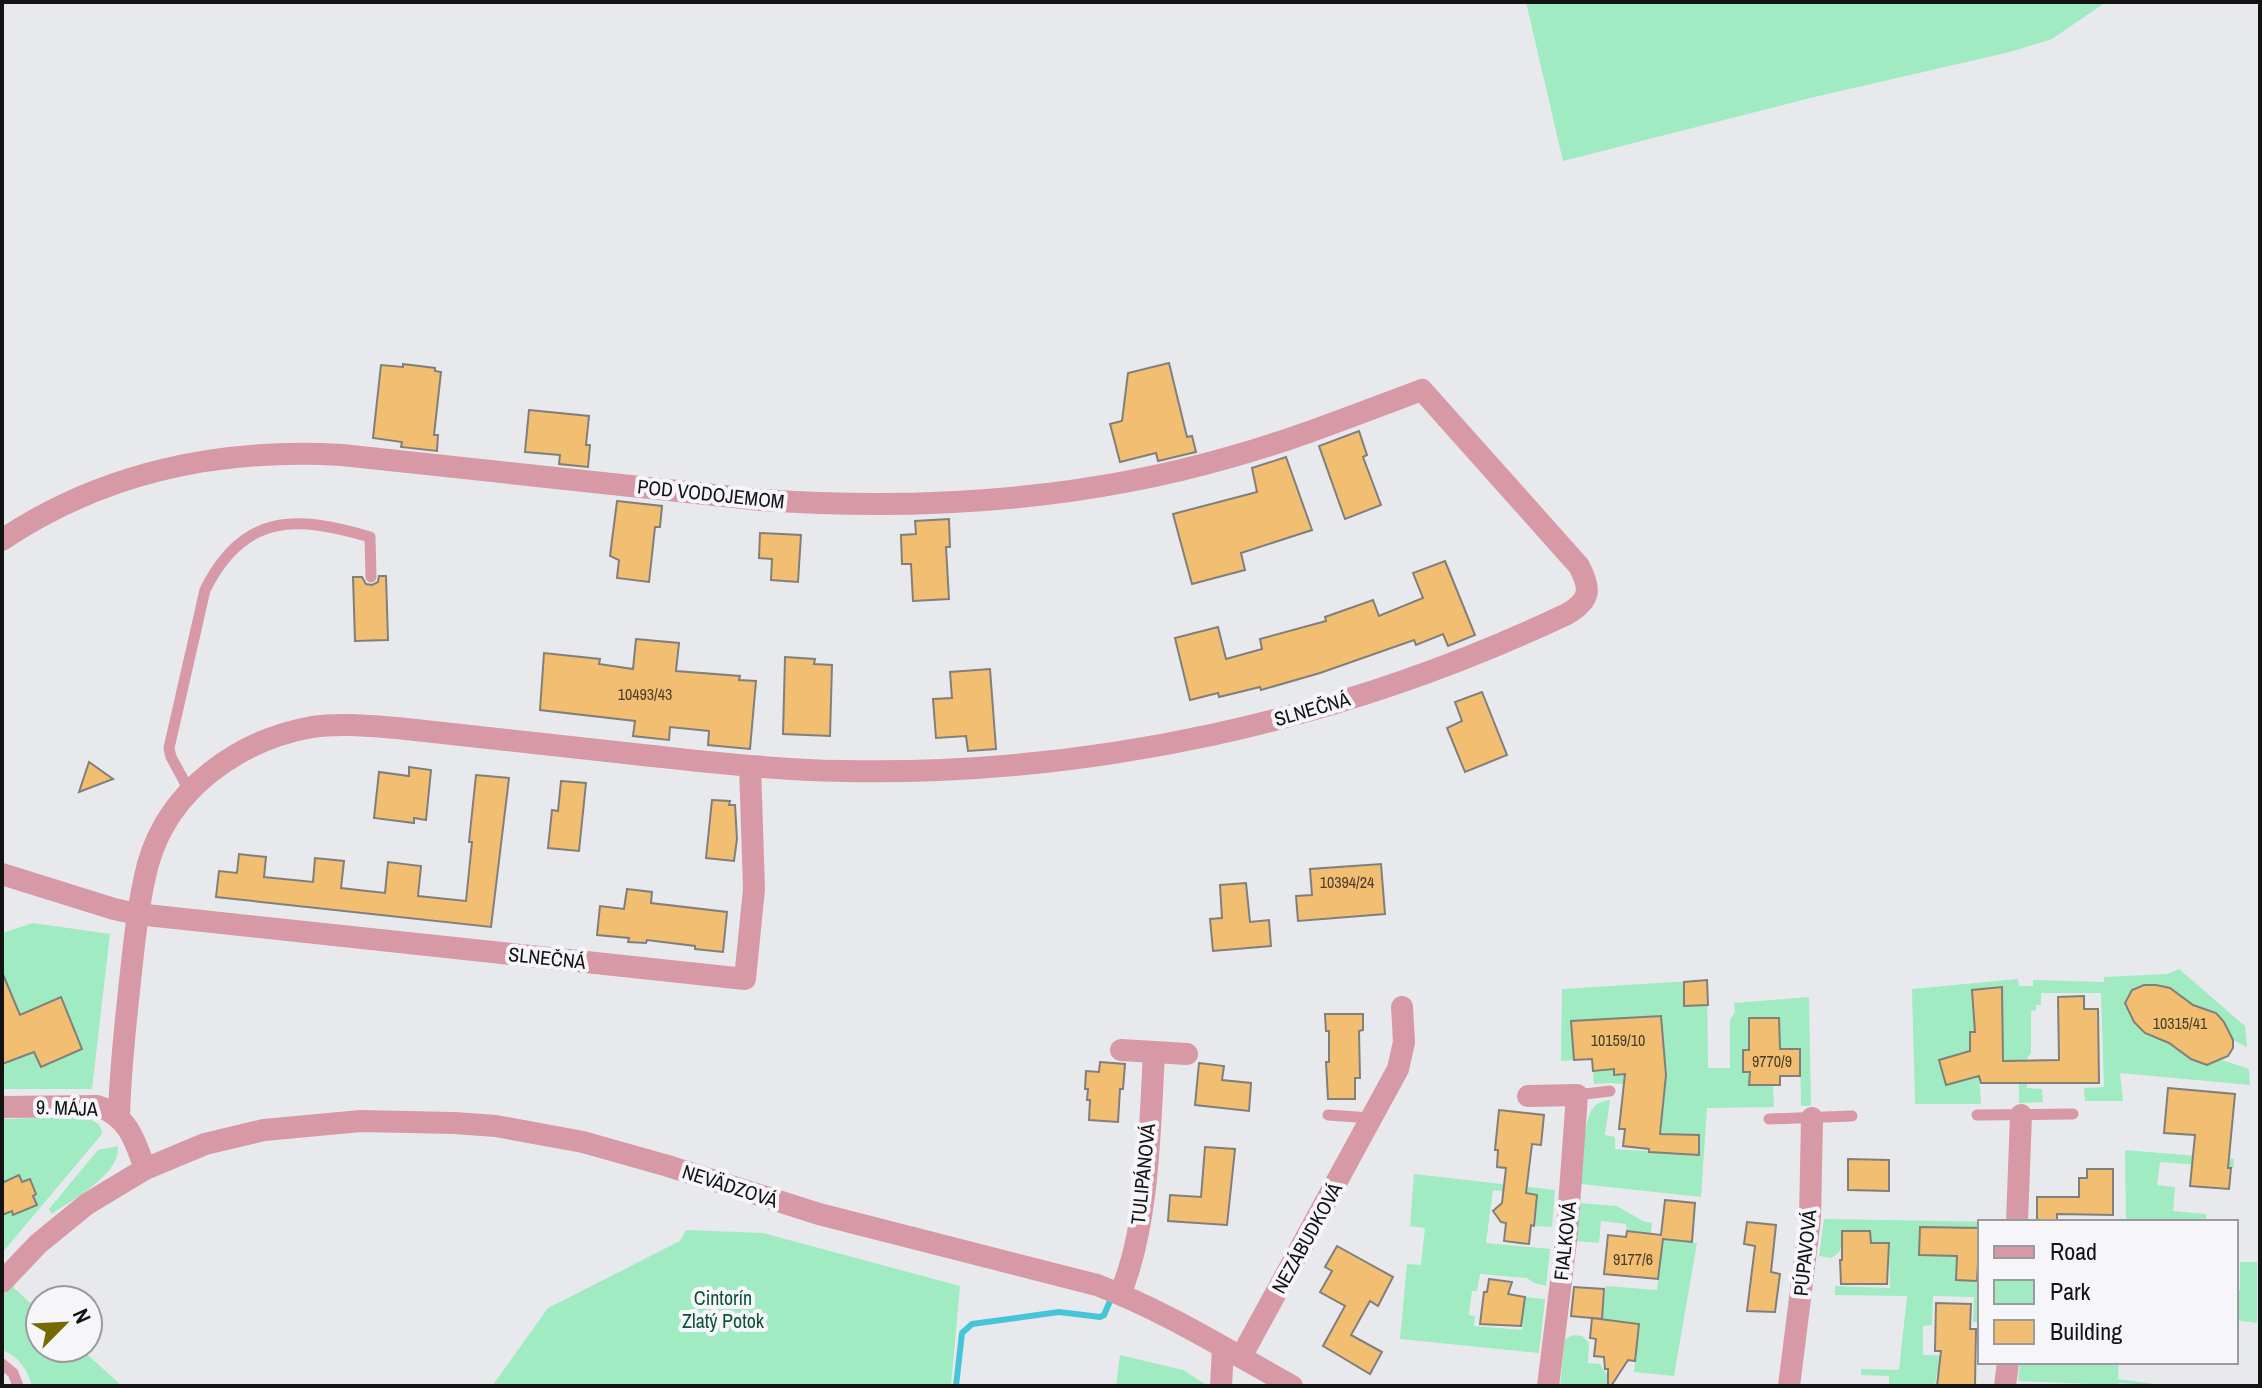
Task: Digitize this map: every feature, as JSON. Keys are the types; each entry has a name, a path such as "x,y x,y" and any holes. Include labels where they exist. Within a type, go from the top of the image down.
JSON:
{"street":[{"name":"POD VODOJEMOM","path":"2,540 45,514 118,482 186,464 263,454 342,455 821,504 953,504 1032,497 1131,481 1231,457 1284,441 1422,390"},
{"name":"SLNEČNÁ","path":"119,1117 137,914 149,862 168,821 190,792 220,764 255,744 296,731 332,726 397,728 750,766 841,771 973,768 1068,760 1161,745 1276,720 1400,683 1489,649 1581,606 1587,593 1587,582 1579,566 1422,390"},
{"name":"SLNEČNÁ","path":"137,914 745,979 754,889 750,766"},
{"path":"2,874 137,914"},
{"name":"NEZÁBUDKOVÁ","path":"1221,1386 1232,1352 1398,1069 1404,1042 1402,1007"},
{"path":"1121,1050 1187,1054"},
{"name":"TULIPÁNOVÁ","path":"1120,1294 1131,1267 1141,1204 1154,1052"},
{"path":"1528,1096 1577,1095"},
{"name":"FIALKOVÁ","path":"1548,1386 1567,1233 1577,1095"},
{"name":"9. MÁJA","path":"2,1107 97,1106 110,1110 119,1117 145,1169"},
{"path":"2017,1220 2021,1115"},
{"name":"PÚPAVOVÁ","path":"1789,1386 1810,1219 1812,1118"},
{"name":"NEVÄDZOVÁ","path":"145,1169 205,1144 264,1130 361,1121 496,1126 569,1139 623,1152 819,1214 1062,1275 1120,1294 1292,1386"},
{"path":"2,1282 38,1244 87,1204 145,1169"},
{"path":"2005,1386 2008,1364"}],"lane":[{"path":"190,792 169,748 205,590 228,552 263,529 285,524 335,526 370,537 371,577"},
{"path":"1577,1095 1610,1091"},
{"path":"1977,1115 2073,1114"},
{"path":"1328,1115 1372,1118"},
{"path":"1769,1119 1852,1116"},
{"path":"2,1364 13,1373 18,1386"}],"green space":[{"path":"1526,2 2106,2 2052,39 2010,52 1810,98 1563,161"},
{"path":"33,923 110,934 92,1089 2,1089 2,933"},
{"path":"2179,969 2245,1026 2247,1047 2233,1040 2225,1022 2216,1013 2193,1005 2170,988 2144,985 2132,990 2127,997 2134,1022 2145,1033 2209,1062 2222,1060 2249,1069 2250,1085 2120,1073 2123,1101 2085,1101 2084,1088 2104,1087 2101,993 2041,993 2041,1005 2036,1005 2036,1010 2031,1011 2027,1088 2042,1089 2043,1102 2019,1103 2019,1084 2004,1083 2002,1031 1970,1032 1970,1051 1939,1060 1946,1085 1979,1076 1981,1104 1915,1104 1912,989 2018,979 2019,986 2033,986 2033,980 2104,982 2104,977 2167,974"},
{"path":"1707,980 1708,1068 1730,1068 1730,1020 1735,1012 1734,1003 1809,997 1811,1106 1801,1106 1800,1050 1780,1049 1779,1018 1749,1018 1749,1050 1743,1051 1744,1072 1750,1072 1750,1085 1773,1085 1774,1107 1707,1108 1701,1197 1581,1184 1587,1123 1593,1108 1601,1102 1610,1100 1605,1135 1615,1137 1615,1149 1660,1152 1664,1088 1594,1084 1593,1071 1614,1069 1615,1075 1650,1072 1665,1066 1661,1016 1572,1021 1574,1060 1561,1061 1562,989"},
{"path":"77,1117 97,1123 102,1134 2,1253 2,1119"},
{"path":"118,1146 117,1156 104,1176 52,1214 49,1209 98,1150"},
{"path":"2125,1150 2234,1159 2234,1168 2160,1162 2157,1185 2175,1187 2173,1211 2206,1214 2206,1220 2126,1220"},
{"path":"1414,1174 1555,1190 1552,1227 1534,1226 1537,1195 1493,1190 1486,1243 1550,1249 1546,1286 1527,1278 1480,1274 1477,1291 1472,1291 1469,1315 1475,1316 1474,1326 1522,1330 1525,1297 1545,1299 1539,1353 1400,1339 1407,1264 1421,1265 1425,1228 1410,1226"},
{"path":"1579,1203 1617,1206 1652,1223 1651,1233 1627,1231 1626,1224 1601,1221 1599,1243 1575,1241"},
{"path":"1824,1219 1978,1222 1978,1228 1920,1227 1957,1256 1957,1280 1977,1281 1978,1250 1978,1322 1973,1322 1974,1297 1933,1296 1932,1325 1923,1326 1923,1355 1973,1356 1971,1373 1937,1372 1935,1386 1889,1386 1889,1376 1861,1375 1861,1369 1899,1370 1907,1296 1835,1295 1835,1286 1890,1288 1889,1243 1871,1243 1869,1231 1843,1231 1838,1253 1830,1258 1819,1256"},
{"name":"Cintorín Zlatý Potok","path":"686,1230 763,1233 960,1286 951,1386 492,1386 548,1308 680,1241"},
{"path":"1663,1231 1674,1240 1697,1243 1674,1376 1634,1372 1639,1327 1601,1320 1606,1286 1657,1290"},
{"path":"2240,1262 2257,1262 2257,1323 2238,1320"},
{"path":"12,1286 24,1297 24,1364 98,1364 122,1386 32,1386 22,1364 2,1350 2,1297"},
{"path":"1582,1336 1589,1343 1588,1363 1600,1364 1614,1386 1560,1386 1565,1339"},
{"path":"1120,1355 1183,1370 1208,1386 1116,1386"},
{"path":"2020,1364 2119,1364 2118,1379 2169,1386 2119,1383 2118,1386 2089,1386 2018,1381"}],"building":[{"path":"1169,363 1187,437 1192,436 1196,452 1158,461 1156,453 1120,462 1110,424 1122,421 1128,373"},
{"path":"403,364 435,368 435,371 441,372 434,435 438,435 437,451 401,447 402,442 373,438 381,365 403,367"},
{"path":"529,410 589,416 586,445 590,445 588,467 559,464 560,455 525,452"},
{"path":"1359,431 1367,455 1363,457 1381,505 1345,519 1319,446"},
{"path":"1286,457 1312,530 1241,553 1245,570 1192,584 1173,514 1257,492 1252,468"},
{"path":"617,501 662,506 660,527 655,527 649,582 617,578 619,560 610,556"},
{"path":"949,519 950,547 946,547 949,599 913,601 911,564 902,564 901,535 916,534 915,521"},
{"path":"760,533 801,535 798,582 771,580 772,559 759,558"},
{"path":"1445,561 1475,635 1448,646 1443,634 1416,645 1414,640 1261,690 1260,687 1190,700 1175,638 1218,627 1226,659 1262,649 1260,639 1326,621 1325,617 1373,600 1379,616 1423,598 1413,573"},
{"path":"379,576 386,576 388,640 355,641 353,577 362,577 366,584 372,585 378,582"},
{"path":"636,639 679,643 676,671 740,676 739,680 756,681 750,749 708,745 709,731 670,727 669,740 633,736 635,721 540,710 544,653 600,659 599,664 633,669"},
{"path":"785,657 815,659 814,664 832,665 830,736 783,734"},
{"path":"990,669 996,749 968,751 966,736 936,738 933,699 952,698 950,672"},
{"path":"1482,692 1507,755 1465,772 1447,728 1462,721 1455,702"},
{"path":"89,762 113,779 79,792"},
{"path":"409,767 431,770 426,820 414,818 414,823 374,818 379,772 409,776"},
{"path":"476,775 509,778 491,927 216,897 219,871 237,873 239,854 266,857 264,877 313,882 315,858 344,861 341,888 385,893 388,862 421,866 418,896 466,901"},
{"path":"561,781 586,783 579,851 548,848 552,810 558,811"},
{"path":"712,800 730,801 729,805 735,805 737,839 734,861 706,858"},
{"path":"1381,864 1385,914 1298,921 1296,896 1312,895 1310,869"},
{"path":"1246,883 1250,922 1269,920 1271,946 1213,951 1210,919 1222,918 1220,885"},
{"path":"627,889 652,892 651,903 727,912 723,952 647,940 646,943 628,942 629,938 597,935 600,906 624,909"},
{"path":"2,972 20,1015 61,997 82,1049 41,1067 34,1052 2,1064"},
{"path":"1707,980 1708,1005 1684,1006 1684,982"},
{"path":"2144,985 2170,988 2193,1005 2216,1013 2233,1040 2228,1056 2207,1065 2145,1033 2134,1022 2125,1003 2132,990"},
{"path":"2002,987 2003,1061 2059,1060 2058,997 2084,996 2084,1009 2098,1009 2099,1083 1981,1083 1979,1076 1946,1085 1939,1060 1970,1051 1970,1032 1975,1032 1972,990"},
{"path":"1325,1014 1363,1014 1363,1030 1359,1031 1360,1078 1355,1078 1355,1099 1328,1099 1326,1062 1329,1062 1329,1031 1326,1031"},
{"path":"1661,1016 1666,1075 1660,1134 1699,1135 1699,1155 1649,1152 1649,1149 1623,1146 1625,1129 1619,1129 1625,1074 1614,1075 1614,1069 1593,1071 1592,1059 1574,1060 1571,1021"},
{"path":"1749,1018 1779,1018 1780,1049 1800,1049 1800,1076 1780,1076 1780,1085 1749,1085 1750,1072 1743,1072 1743,1050 1749,1050"},
{"path":"1100,1062 1125,1064 1118,1122 1089,1120 1086,1071 1099,1072"},
{"path":"1199,1063 1224,1066 1222,1080 1251,1083 1249,1111 1195,1105"},
{"path":"2168,1088 2235,1094 2229,1189 2190,1186 2195,1135 2164,1133"},
{"path":"1499,1110 1544,1115 1541,1145 1532,1144 1526,1193 1537,1195 1529,1244 1504,1241 1506,1223 1501,1222 1493,1211 1502,1203 1506,1168 1497,1167 1498,1150 1495,1150"},
{"path":"1205,1147 1235,1149 1227,1225 1168,1221 1170,1195 1201,1197"},
{"path":"1848,1159 1889,1160 1889,1191 1848,1190"},
{"path":"2087,1169 2113,1169 2113,1215 2057,1214 2057,1220 2037,1220 2037,1197 2079,1197 2079,1178 2087,1178"},
{"path":"19,1175 22,1182 30,1179 37,1205 13,1215 12,1211 2,1215 2,1183"},
{"path":"1665,1200 1695,1203 1692,1242 1663,1239 1658,1279 1604,1274 1608,1235 1626,1237 1627,1231 1661,1235"},
{"path":"1747,1222 1776,1225 1771,1272 1780,1274 1775,1312 1747,1311 1755,1246 1744,1244"},
{"path":"1920,1227 1978,1228 1977,1281 1956,1280 1957,1256 1919,1255"},
{"path":"1842,1231 1870,1231 1871,1243 1889,1243 1887,1284 1841,1284"},
{"path":"1337,1246 1393,1277 1378,1306 1370,1301 1351,1335 1382,1352 1370,1374 1323,1346 1345,1306 1320,1292 1332,1271 1325,1267"},
{"path":"1489,1279 1512,1282 1508,1294 1525,1297 1521,1326 1480,1324"},
{"path":"1574,1287 1604,1289 1602,1319 1571,1316"},
{"path":"1936,1303 1971,1304 1970,1329 1976,1329 1975,1386 1937,1386 1941,1351 1935,1351"},
{"path":"1592,1318 1639,1324 1635,1361 1628,1360 1611,1386 1608,1386 1604,1357 1594,1356 1596,1339 1590,1338"}],"waterway":[{"path":"956,1386 962,1333 972,1324 1059,1312 1100,1317 1110,1301"}]}
